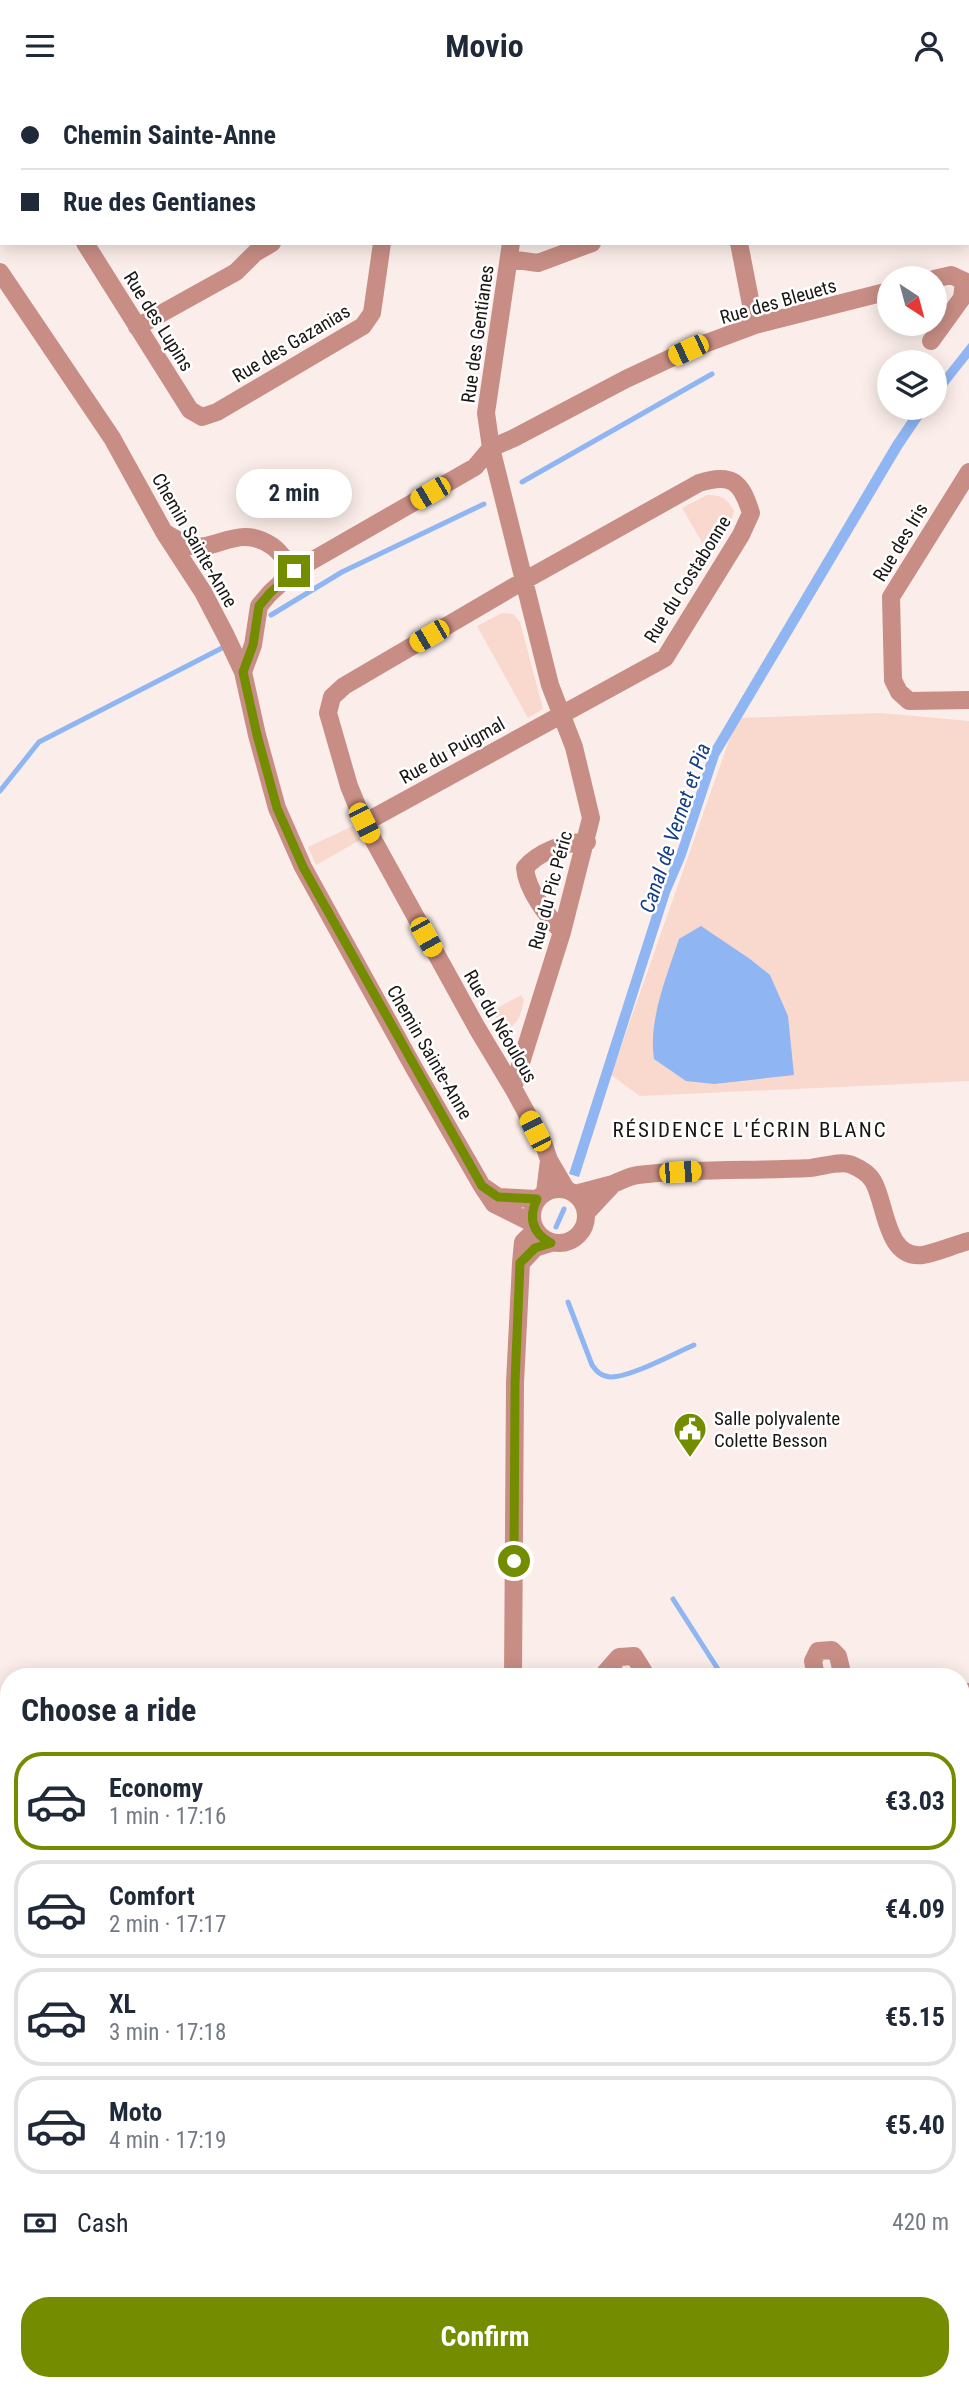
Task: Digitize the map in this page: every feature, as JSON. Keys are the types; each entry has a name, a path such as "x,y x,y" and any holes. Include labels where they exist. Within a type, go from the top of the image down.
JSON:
{"street":[{"name":"Rue des Lupins","path":"86,245 190,410 202,417"},
{"name":"Rue des Gazanias","path":"202,417 217,412 363,326 372,313 382,245"},
{"path":"510,251 538,263 587,245"},
{"path":"739,245 755,325"},
{"path":"138,327 236,272 252,248"},
{"name":"Rue des Gentianes","path":"510,251 486,413 491,448 524,581"},
{"name":"Chemin Sainte-Anne","path":"0,272 113,438 164,532 203,592 243,672 277,808 303,867 408,1057 494,1204 533,1226"},
{"path":"947,276 964,281 962,298 947,319"},
{"name":"Rue des Bleuets","path":"491,448 676,356 755,325 877,295"},
{"path":"931,341 935,336"},
{"path":"243,672 253,645 259,606 294,571 475,467 491,448"},
{"name":"Rue des Iris","path":"969,472 891,597 891,632 892,680 899,692 909,701 969,700"},
{"name":"Rue du Costabonne","path":"524,581 699,483 719,477 738,484 746,497 751,513 741,535 665,658 562,713"},
{"path":"164,532 188,545 206,546 227,538 251,536 274,547 294,571"},
{"name":"Rue du Pic Péric","path":"513,1088 562,932 591,818 574,747 551,685 524,581"},
{"name":"Rue du Néoulous","path":"524,581 344,686 332,697 328,713 349,786 387,869 513,1088 544,1145 549,1160 571,1191"},
{"name":"Rue du Puigmal","path":"364,823 562,713"},
{"path":"562,932 526,879 525,868 532,859 573,841 587,842"},
{"path":"492,1052 522,1059"},
{"path":"549,1160 541,1195 531,1210 533,1226 542,1238 551,1243"},
{"path":"482,1186 498,1197 541,1195 556,1188 571,1191 613,1184 634,1175 812,1168 848,1163 873,1181 896,1243 910,1254 921,1255 969,1241"},
{"path":"586,1213 613,1184"},
{"path":"520,1263 535,1248 568,1242 582,1231 586,1213 583,1202 571,1191"},
{"path":"513,1668 515,1383 520,1263 523,1242 533,1226"},
{"path":"814,1668 813,1661 818,1651 832,1650 838,1656 841,1668"},
{"path":"609,1668 619,1657 634,1656 641,1668"}],"shaded area":[{"path":"707,495 723,498 734,511 731,522 720,516 703,544 682,508"},
{"path":"502,613 513,614 520,622 543,709 528,718 477,626"},
{"path":"881,713 969,721 969,1081 640,1096 611,1075 737,718"},
{"path":"353,826 360,840 316,865 308,847"},
{"path":"521,995 524,1000 518,1019 512,1026 502,1029 492,1011"}],"water":[{"path":"969,343 969,358 947,386 947,371"},
{"name":"Canal de Vernet et Pia","path":"908,420 921,420 719,756 685,858 670,893 579,1177 569,1174 660,890 676,855 710,751"},
{"path":"701,926 770,975 788,1016 794,1075 714,1084 686,1081 654,1059 656,1014 679,939"}],"waterway":[{"path":"522,482 712,374"},
{"path":"271,615 342,572 484,504"},
{"path":"0,791 39,742 222,648"},
{"path":"556,1227 564,1209"},
{"path":"568,1302 592,1365 604,1376 628,1374 694,1345"},
{"path":"673,1599 717,1668"}],"place":[{"name":"Salle polyvalente Colette Besson","path":"690,1459"}],"district":[{"name":"RÉSIDENCE L'ÉCRIN BLANC","path":"750,1130"}],"route":[{"path":"294,571 259,606 253,645 243,672 277,808 303,867 482,1186 498,1197 537,1199 531,1210 532,1223 542,1238 551,1243 535,1248 520,1263 515,1383 514,1561"}]}
